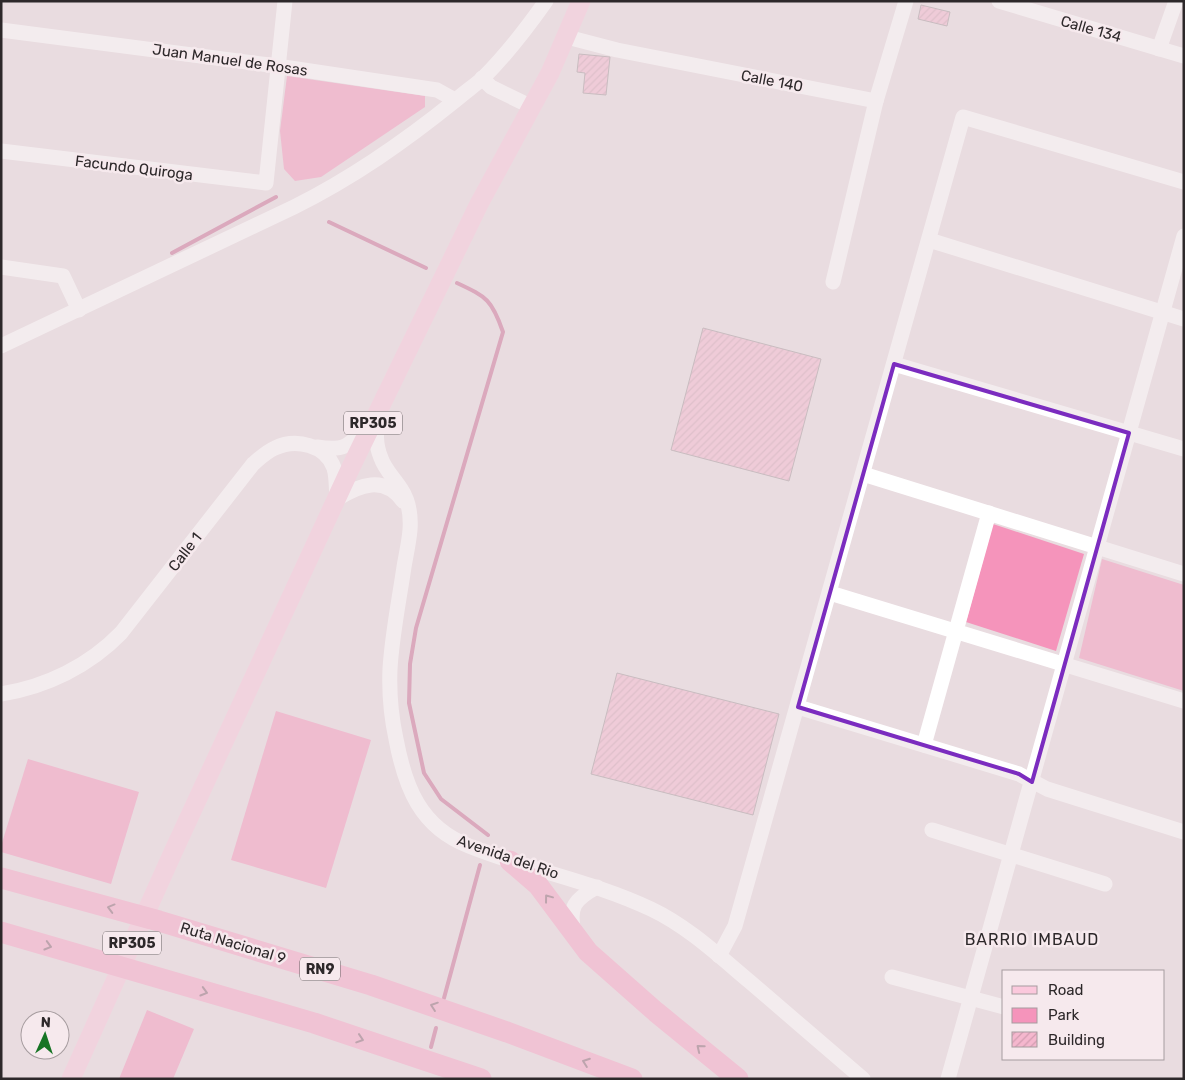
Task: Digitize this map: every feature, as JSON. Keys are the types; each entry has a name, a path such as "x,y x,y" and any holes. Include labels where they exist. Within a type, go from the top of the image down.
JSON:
{"highway":[{"path":"510,861 538,885 588,952 656,1012 738,1079"},
{"name":"Ruta Nacional 9","path":"1,878 159,921 372,984 632,1079"},
{"path":"1,932 314,1024 481,1079"}],"main road":[{"name":"RP305","path":"71,1079 174,850 337,499 479,204 532,107 567,37 582,1"}],"street":[{"path":"278,66 285,1"},
{"path":"1,346 326,191 386,154 430,122 482,78 511,46 546,1"},
{"path":"832,282 876,101 906,1"},
{"name":"Calle 134","path":"999,1 1184,56"},
{"path":"1159,49 1176,1"},
{"name":"Juan Manuel de Rosas","path":"1,30 278,66 437,90 455,100"},
{"name":"Calle 140","path":"567,37 617,50 876,101"},
{"name":"Facundo Quiroga","path":"1,151 266,183 278,66"},
{"path":"482,78 491,87 532,107"},
{"path":"719,956 735,926 963,117 1184,182"},
{"path":"948,1079 1184,236"},
{"path":"929,240 1184,320"},
{"path":"1,267 63,276 79,310"},
{"path":"894,364 1184,449"},
{"name":"Calle 1","path":"1,694 18,691 42,683 72,670 109,646 121,634 253,464 264,454 276,447 285,445 306,445 334,450 346,446 356,439 378,413"},
{"name":"Avenida del Rio","path":"378,413 377,446 385,467 403,492 410,510 410,531 390,668 391,715 401,766 410,792 424,814 443,833 466,845 510,861 596,887 652,909 675,922 719,956 863,1079"},
{"path":"317,447 329,458 334,469 337,499 353,489 365,485 373,485 393,491 410,510"},
{"path":"863,474 1184,574"},
{"path":"924,744 989,513"},
{"path":"830,593 957,631 1064,666 1184,701"},
{"path":"798,707 1019,774 1047,789 1184,832"},
{"path":"932,830 1105,884"},
{"path":"574,934 571,919 573,906 583,895 596,887"},
{"path":"892,977 1002,1007"}],"highlighted area":[{"path":"894,364 1129,433 1032,782 1019,774 798,707"}],"green space":[{"path":"287,76 425,96 425,107 321,177 295,181 284,169 280,131"},
{"path":"993,524 1084,554 1056,651 966,622"},
{"path":"1102,559 1184,585 1184,691 1079,658"},
{"path":"276,711 371,740 326,888 231,860"},
{"path":"28,759 139,792 111,884 1,852 1,846"},
{"path":"147,1010 194,1029 173,1079 119,1079"}],"building":[{"path":"921,5 950,12 947,26 918,19"},
{"path":"579,54 610,57 606,95 583,93 585,73 577,72"},
{"path":"703,328 821,359 789,481 671,450"},
{"path":"617,673 779,714 753,815 591,774"}],"waterway":[{"path":"172,253 276,197"},
{"path":"329,222 426,268"},
{"path":"457,283 482,296 492,306 503,332 416,628 410,664 409,703 424,773 441,799 488,835"},
{"path":"444,998 480,865"},
{"path":"431,1047 436,1028"}],"district":[{"name":"BARRIO IMBAUD","path":"1032,939"}]}
